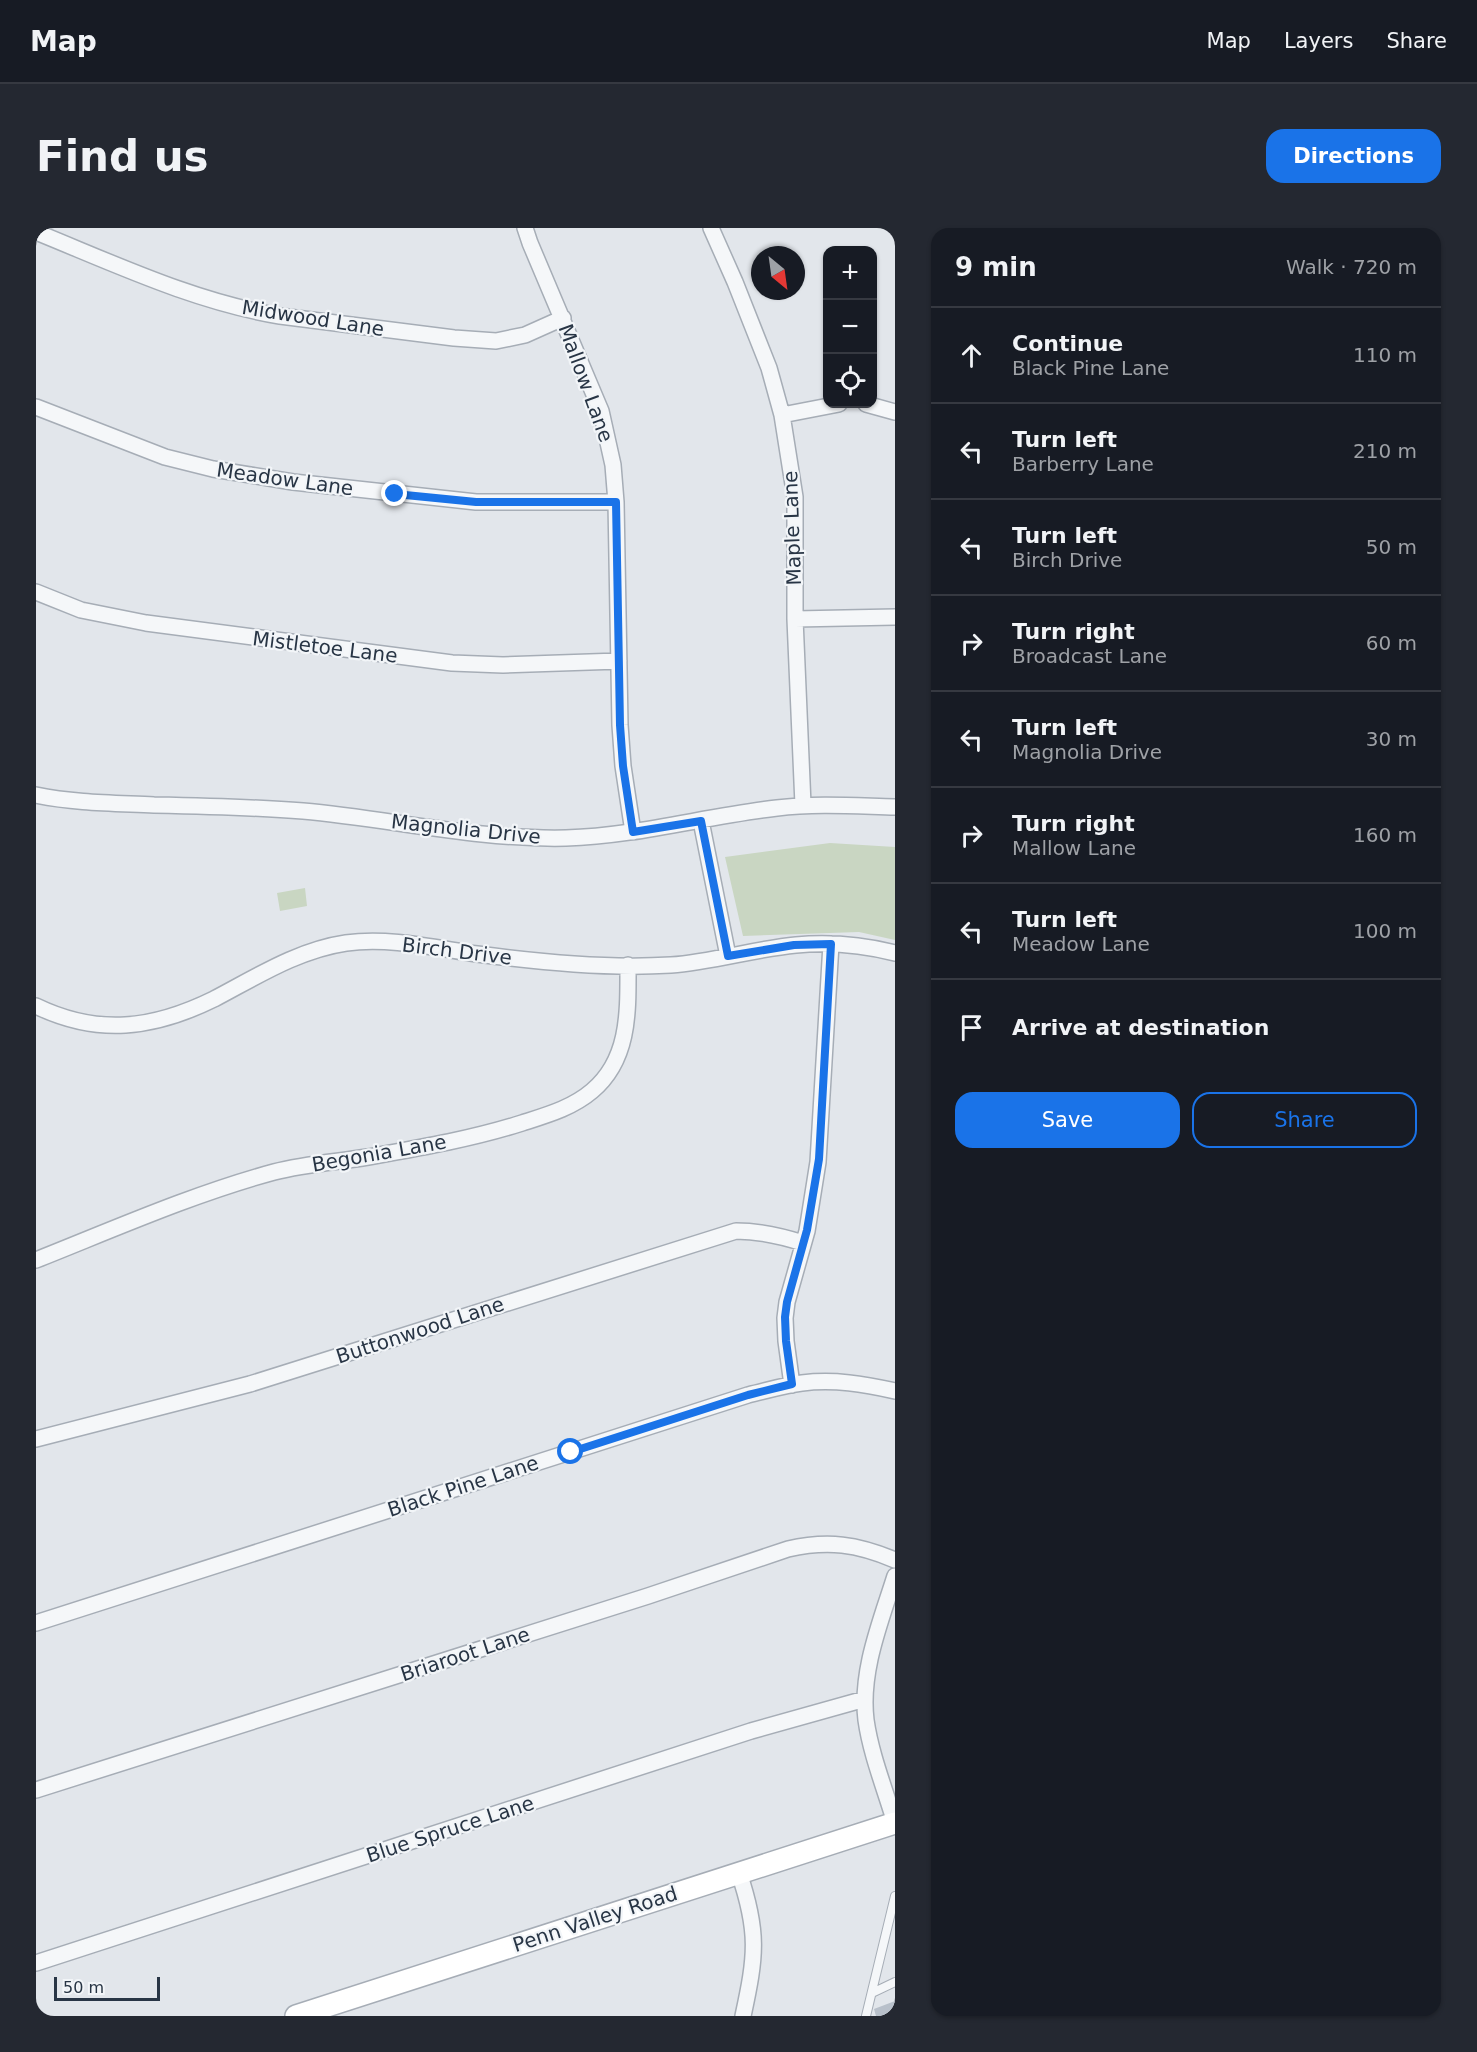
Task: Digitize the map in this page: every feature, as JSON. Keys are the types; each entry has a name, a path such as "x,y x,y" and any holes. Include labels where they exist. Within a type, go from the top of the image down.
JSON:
{"street":[{"name":"Mallow Lane","path":"525,228 588,377 603,420 613,465 616,502 621,746 633,832"},
{"name":"Maple Lane","path":"711,228 769,368 782,415 795,496 795,619 803,806"},
{"name":"Midwood Lane","path":"36,232 182,291 256,312 280,316 454,338 496,341 525,334 563,318"},
{"name":"Meadow Lane","path":"36,407 165,457 213,469 293,482 476,502 616,502"},
{"path":"782,415 823,407"},
{"path":"877,407 895,412"},
{"name":"Mistletoe Lane","path":"36,592 81,610 146,623 452,663 503,665 619,661"},
{"path":"795,619 895,617"},
{"name":"Magnolia Drive","path":"36,795 59,800 105,803 306,812 499,835 564,838 633,832 776,808 895,807"},
{"path":"701,821 728,956"},
{"name":"Birch Drive","path":"36,1006 81,1022 102,1025 141,1025 194,1008 286,961 312,951 349,943 411,944 530,960 628,965 670,965 794,945 860,946 895,953"},
{"path":"792,1384 785,1317 814,1197 819,1159 831,944"},
{"name":"Begonia Lane","path":"36,1260 179,1204 273,1173 305,1165 469,1138 554,1113 574,1103 602,1081 616,1062 622,1046 628,965"},
{"name":"Buttonwood Lane","path":"36,1439 261,1380 736,1231 760,1233 803,1243"},
{"name":"Black Pine Lane","path":"36,1623 748,1395 792,1384 836,1381 860,1383 895,1391"},
{"name":"Briaroot Lane","path":"36,1790 648,1596 788,1549 835,1543 856,1546 895,1560"},
{"path":"895,1576 872,1652 865,1699 866,1719 872,1748 895,1823"},
{"name":"Blue Spruce Lane","path":"36,1963 752,1731 865,1699"},
{"name":"Penn Valley Road","path":"296,2016 895,1823"},
{"path":"739,1873 752,1914 755,1947 752,1976 743,2016"}],"lane":[{"path":"866,2016 895,1896"},
{"path":"872,1993 895,1982"}],"green space":[{"path":"830,843 895,847 895,940 859,932 743,936 725,857"},
{"path":"305,888 307,906 280,911 277,893"}],"building":[{"path":"895,2001 895,2016 876,2016 874,2009"}],"route":[{"path":"395,494 476,502 616,502 620,725 623,766 633,832 701,821 728,956 794,945 831,944 826,1001 819,1159 807,1230 785,1317 792,1384 748,1395 571,1452"}]}
